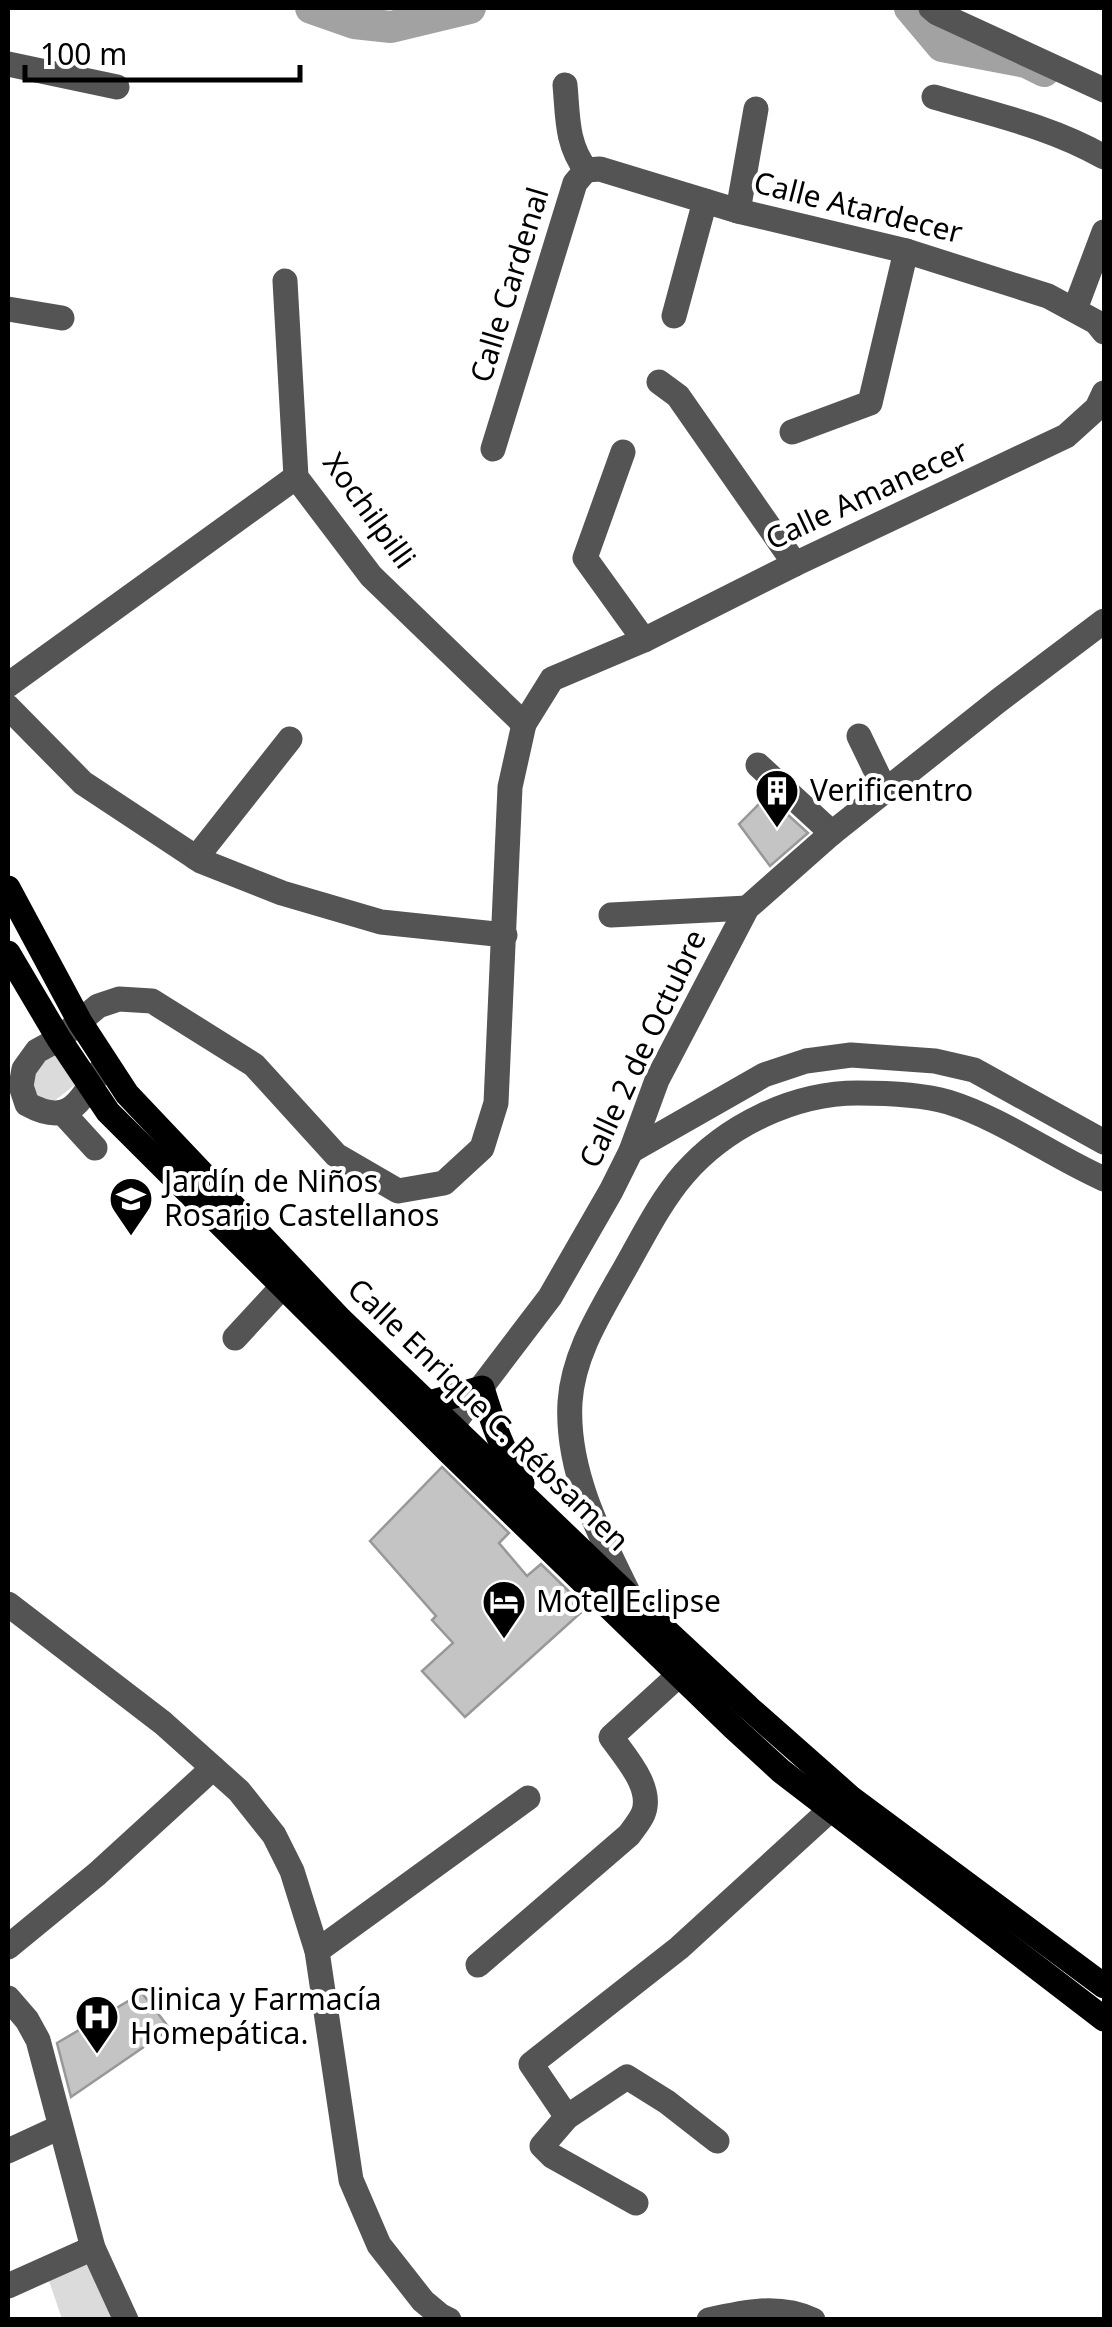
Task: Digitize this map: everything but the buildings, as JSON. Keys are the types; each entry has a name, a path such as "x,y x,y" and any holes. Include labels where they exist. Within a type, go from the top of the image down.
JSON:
{"main road":[{"name":"Calle Enrique C. Rébsamen","path":"8,888 80,1022 127,1094 297,1275 429,1403 450,1439 535,1504 749,1708 851,1798 1104,1986"},
{"name":"Calle Enrique C. Rébsamen","path":"8,954 58,1039 108,1112 282,1286 450,1439 733,1728 830,1810 1104,2019"},
{"path":"429,1403 482,1388 512,1468 535,1504"}],"street":[{"path":"936,9 1104,90"},
{"path":"8,64 117,87"},
{"name":"Calle Cardenal","path":"494,450 575,183 586,170 574,155 568,130 566,85"},
{"path":"934,98 1080,143 1104,157"},
{"path":"738,211 756,109"},
{"name":"Calle Atardecer","path":"586,170 600,169 738,211 906,251 1048,296 1096,322 1104,332"},
{"path":"674,316 705,201"},
{"path":"1074,310 1104,232"},
{"path":"792,432 870,403 906,251"},
{"name":"Xochilpilli","path":"284,281 296,477 371,576 524,724"},
{"path":"8,309 62,318"},
{"path":"659,382 678,396 795,564"},
{"name":"Calle Amanecer","path":"80,1022 98,1006 119,1000 152,1001 254,1064 336,1155 398,1190 444,1183 482,1148 496,1103 510,786 524,724 552,679 644,640 1066,436 1097,408 1104,393"},
{"path":"623,452 585,558 644,640"},
{"path":"8,685 296,477"},
{"name":"Calle 2 de Octubre","path":"450,1439 482,1388 550,1297 612,1192 657,1080 747,908 832,833 1104,621"},
{"path":"8,707 83,783 196,858 282,893 381,922 505,935"},
{"path":"859,736 886,792"},
{"path":"196,858 290,739"},
{"path":"758,765 832,833"},
{"path":"611,915 747,908"},
{"path":"80,1022 37,1051 24,1069 21,1086 28,1104 46,1114 63,1113 76,1105 105,1064"},
{"path":"630,1151 764,1075 806,1060 851,1055 935,1061 974,1070 1104,1142"},
{"path":"657,1080 687,1120"},
{"path":"631,1598 594,1522 571,1438 570,1400 578,1358 595,1321 664,1201 706,1151 752,1121 819,1096 855,1092 905,1095 944,1101 972,1111 1104,1179"},
{"path":"63,1113 95,1148"},
{"path":"235,1338 282,1286"},
{"path":"8,1604 163,1723 239,1791 274,1835 292,1872 317,1951 351,2180 379,2245 422,2301 449,2320"},
{"path":"478,1964 629,1835 642,1815 644,1791 611,1737 680,1674"},
{"path":"8,1947 97,1874 213,1768"},
{"path":"317,1951 528,1798"},
{"path":"567,2117 531,2064 679,1948 830,1810"},
{"path":"8,1998 38,2040 94,2248 126,2320"},
{"path":"636,2203 552,2156 542,2146 567,2117 627,2077 667,2102 717,2142"},
{"path":"8,2151 60,2127"},
{"path":"8,2286 94,2248"},
{"path":"709,2320 770,2310 789,2311 813,2320"}],"shaded area":[{"path":"56,1053 77,1083 53,1102 36,1096 29,1081 34,1070"},
{"path":"93,2248 126,2319 62,2319 45,2269"}],"waterway":[{"path":"311,8 354,23 391,27 470,8"},
{"path":"910,8 942,46 1026,62 1044,71"}],"place":[{"name":"Verificentro","path":"777,829"},
{"name":"Jardín de Niños Rosario Castellanos","path":"131,1237"},
{"name":"Motel Eclipse","path":"504,1640"},
{"name":"Clinica y Farmacía Homepática.","path":"97,2055"}]}
